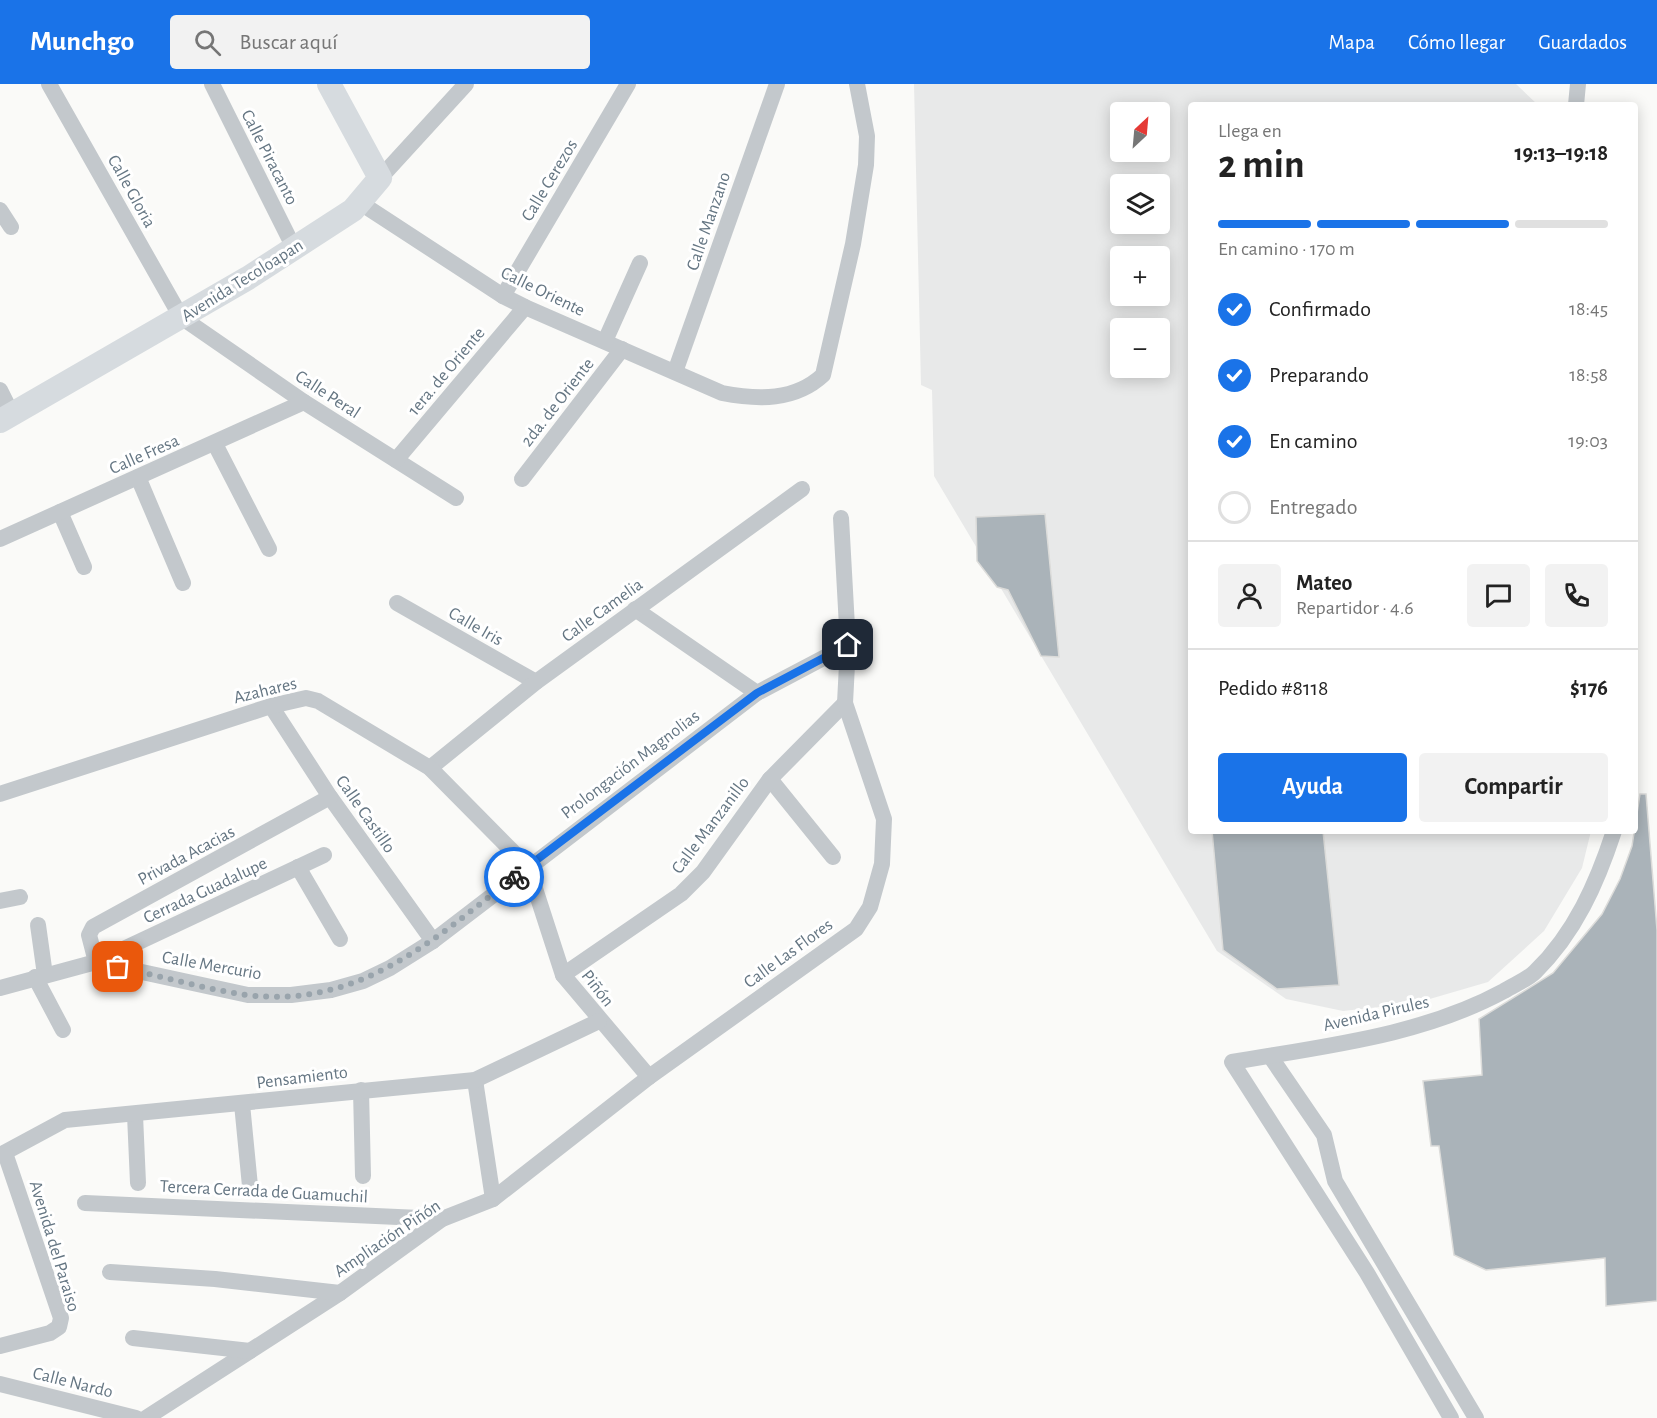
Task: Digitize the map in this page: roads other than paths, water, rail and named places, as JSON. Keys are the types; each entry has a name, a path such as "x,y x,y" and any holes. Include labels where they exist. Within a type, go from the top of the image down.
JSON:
{"street":[{"name":"Calle Gloria","path":"49,84 181,318"},
{"name":"Calle Piracanto","path":"212,84 294,248"},
{"path":"329,84 380,178 459,87"},
{"name":"Calle Cerezos","path":"503,296 628,84"},
{"name":"Calle Manzano","path":"675,372 777,84"},
{"name":"Calle Oriente","path":"359,202 503,296 525,307 722,393 742,397 778,397 809,388 823,375 853,244 866,165 867,136 857,84"},
{"path":"1576,102 1578,84"},
{"name":"Avenida Tecoloapan","path":"6,418 181,318 294,248 353,210 380,178"},
{"path":"0,210 11,227"},
{"path":"604,341 640,263"},
{"name":"1era. de Oriente","path":"396,460 525,307"},
{"name":"Calle Peral","path":"181,318 303,402 456,498"},
{"name":"2da. de Oriente","path":"522,479 622,349"},
{"path":"0,390 6,418"},
{"name":"Calle Fresa","path":"0,538 215,444 303,402"},
{"path":"215,444 269,549"},
{"path":"138,477 183,583"},
{"name":"Calle Camelia","path":"430,768 536,682 802,489"},
{"path":"60,512 84,567"},
{"path":"841,518 848,645 845,703"},
{"name":"Calle Iris","path":"397,603 536,682"},
{"path":"635,609 757,693"},
{"name":"Prolongación Magnolias","path":"528,867 757,693 848,645"},
{"name":"Azahares","path":"0,794 271,706 306,698 318,701 430,768 528,867"},
{"name":"Calle Manzanillo","path":"563,975 681,894 703,872 770,779 845,703"},
{"name":"Calle Las Flores","path":"646,1080 856,929 870,907 882,864 884,819 845,703"},
{"name":"Calle Castillo","path":"271,706 330,797 433,941"},
{"path":"770,779 833,857"},
{"name":"Privada Acacias","path":"96,962 89,936 93,927 330,797"},
{"name":"Avenida Pirules","path":"1367,1273 1232,1062 1420,1027 1481,1003 1534,974 1572,927 1600,875 1613,834"},
{"name":"Cerrada Guadalupe","path":"96,962 324,855"},
{"path":"298,867 339,939"},
{"name":"Calle Mercurio","path":"0,988 96,962 248,995 291,995 331,990 363,981 390,969 433,941 528,867"},
{"name":"Piñón","path":"528,867 563,975 646,1080"},
{"path":"0,901 20,897"},
{"path":"38,925 40,976 63,1030"},
{"name":"Pensamiento","path":"3,1154 64,1120 242,1104 361,1089 475,1080 599,1021"},
{"path":"1270,1056 1324,1135 1335,1181 1476,1418"},
{"path":"475,1080 493,1199"},
{"name":"Ampliación Piñón","path":"146,1418 340,1293 442,1220 493,1199 646,1080"},
{"path":"361,1089 363,1176"},
{"path":"242,1104 250,1186"},
{"path":"135,1115 138,1183"},
{"name":"Avenida del Paraiso","path":"0,1346 50,1333 59,1327 61,1318 3,1154"},
{"name":"Tercera Cerrada de Guamuchil","path":"85,1203 442,1220"},
{"path":"1383,1263 1367,1273 1451,1418"},
{"path":"110,1272 215,1279 340,1293"},
{"path":"133,1338 250,1351"},
{"name":"Calle Nardo","path":"0,1384 136,1418"}]}
